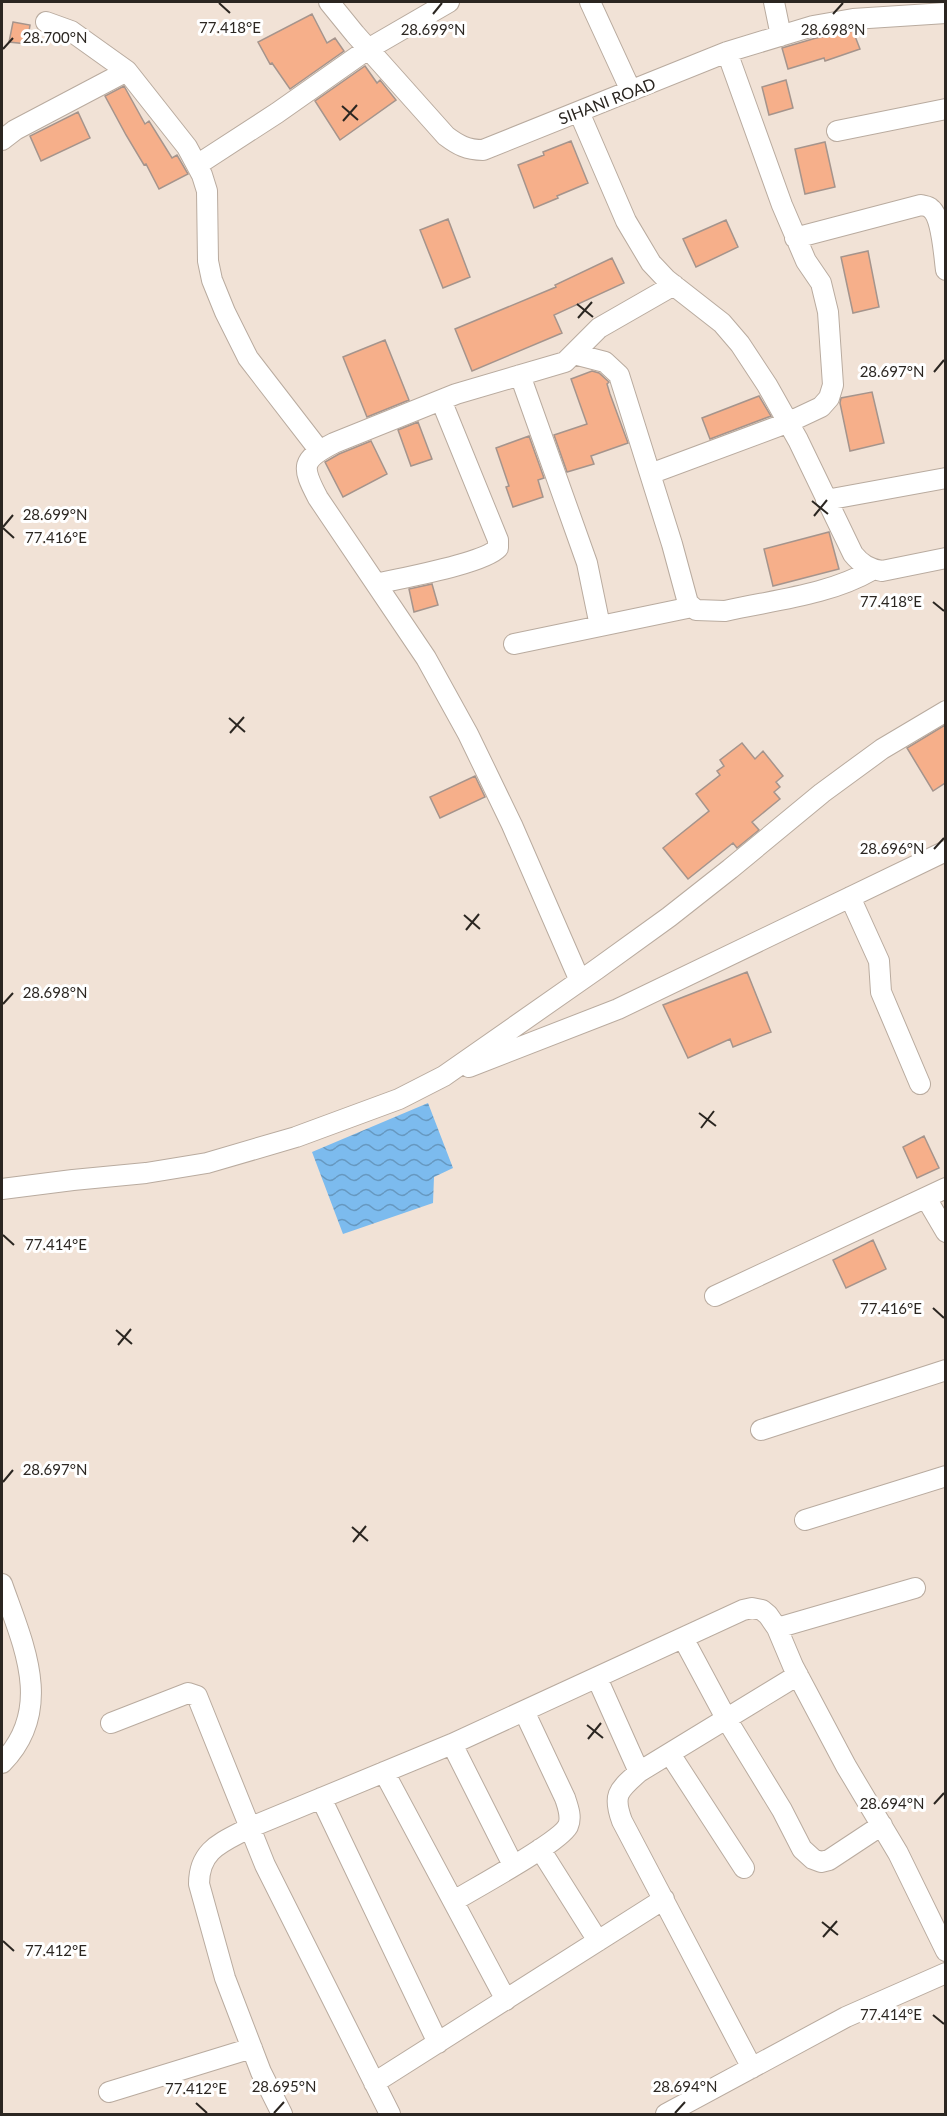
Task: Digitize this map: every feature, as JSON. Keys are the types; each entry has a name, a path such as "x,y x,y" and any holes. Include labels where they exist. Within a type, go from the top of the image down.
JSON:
{"street":[{"name":"SIHANI ROAD","path":"329,2 446,136 469,150 483,150 727,52 813,26 853,19 945,13"},
{"path":"197,165 277,113 368,49 449,2"},
{"path":"590,2 631,92"},
{"path":"774,2 781,36"},
{"path":"46,22 71,31 127,71 187,147 207,191 207,261 225,312 248,357 320,450"},
{"path":"650,474 787,423 821,407 828,398 833,385 828,312 820,283 795,237 727,52"},
{"path":"2,140 15,130 127,71"},
{"path":"837,131 945,109"},
{"path":"579,112 626,221 651,263 674,285 722,323 740,344 767,385 853,554 865,566 872,570 882,571 945,558"},
{"path":"795,237 921,205 931,208 936,216 940,227 945,270"},
{"path":"580,981 512,825 468,734 426,658 309,480 306,469 309,459 320,450 441,400 498,380 565,362 599,328 674,285"},
{"path":"574,354 605,362 619,375 672,544 685,594 696,610 725,611 830,588 854,581 872,570"},
{"path":"520,375 587,563 600,626"},
{"path":"376,584 476,560 493,554 498,548 498,540 441,400"},
{"path":"826,500 945,478"},
{"path":"514,644 692,607"},
{"path":"444,1076 678,910 822,793 882,749 945,711"},
{"path":"2,1190 146,1173 207,1163 296,1137 361,1114 399,1099 444,1076 618,1009 945,851"},
{"path":"850,897 879,961 881,992 920,1084"},
{"path":"714,1296 945,1188"},
{"path":"926,1198 945,1232"},
{"path":"761,1430 945,1370"},
{"path":"805,1520 945,1476"},
{"path":"2,1584 22,1642 32,1687 29,1710 21,1734 2,1763"},
{"path":"777,1628 915,1588"},
{"path":"282,2115 261,2072 225,1978 199,1884 199,1870 207,1855 218,1844 249,1828 452,1744 743,1610 752,1608 762,1610 777,1628 798,1675 846,1766 898,1853 945,1951"},
{"path":"683,1638 727,1720 782,1810 802,1849 813,1859 821,1862 829,1860 882,1826"},
{"path":"752,2068 621,1821 616,1805 618,1794 639,1772 798,1675"},
{"path":"597,1677 639,1772"},
{"path":"111,1723 188,1693 197,1696 265,1865 390,2115"},
{"path":"454,1901 540,1849 562,1833 569,1824 570,1813 524,1711"},
{"path":"452,1744 513,1865"},
{"path":"670,1754 744,1868"},
{"path":"384,1772 506,2000"},
{"path":"321,1798 438,2043"},
{"path":"540,1849 598,1941"},
{"path":"374,2083 664,1899"},
{"path":"666,2115 846,2017 945,1973"},
{"path":"109,2092 252,2048"}],"water":[{"path":"428,1103 453,1168 434,1177 433,1203 343,1234 312,1152"}],"building":[{"path":"312,14 327,43 335,38 344,51 290,89 272,63 270,64 258,42"},
{"path":"13,22 30,25 27,44 9,42"},
{"path":"853,31 860,49 825,61 824,58 788,69 782,48 816,38"},
{"path":"365,66 377,83 380,80 396,100 340,140 315,101"},
{"path":"786,80 793,108 769,115 762,87"},
{"path":"124,86 145,124 149,121 172,158 177,155 188,174 159,189 105,96"},
{"path":"78,112 90,138 41,161 30,136"},
{"path":"571,141 588,183 534,208 518,165"},
{"path":"825,142 835,187 805,194 795,149"},
{"path":"448,219 470,277 443,288 420,230"},
{"path":"726,220 738,247 696,267 683,239"},
{"path":"868,251 879,307 853,313 841,257"},
{"path":"612,258 624,283 554,315 562,333 472,371 455,329 556,287 555,285"},
{"path":"385,340 409,400 367,417 343,357"},
{"path":"592,371 599,373 609,382 607,384 610,394 628,443 591,456 594,464 567,472 554,435 587,424 571,379"},
{"path":"872,392 884,443 850,451 840,403 841,398"},
{"path":"759,396 771,416 710,439 702,418"},
{"path":"418,422 432,459 411,466 398,430"},
{"path":"529,436 544,478 538,480 543,497 513,507 506,487 509,486 496,448"},
{"path":"371,441 387,474 343,497 325,462"},
{"path":"829,532 839,569 773,586 764,549"},
{"path":"432,584 438,605 414,612 409,589"},
{"path":"945,725 945,783 933,791 907,748"},
{"path":"742,743 755,759 763,751 783,776 776,782 780,787 774,792 780,799 752,822 759,830 737,848 733,843 688,879 663,848 709,811 696,794 720,775 717,771 724,766 720,760"},
{"path":"475,776 485,797 440,818 430,797"},
{"path":"747,972 771,1032 733,1047 730,1039 688,1058 663,1005"},
{"path":"924,1136 939,1168 917,1178 903,1147"},
{"path":"873,1240 886,1269 846,1288 833,1260"}]}
